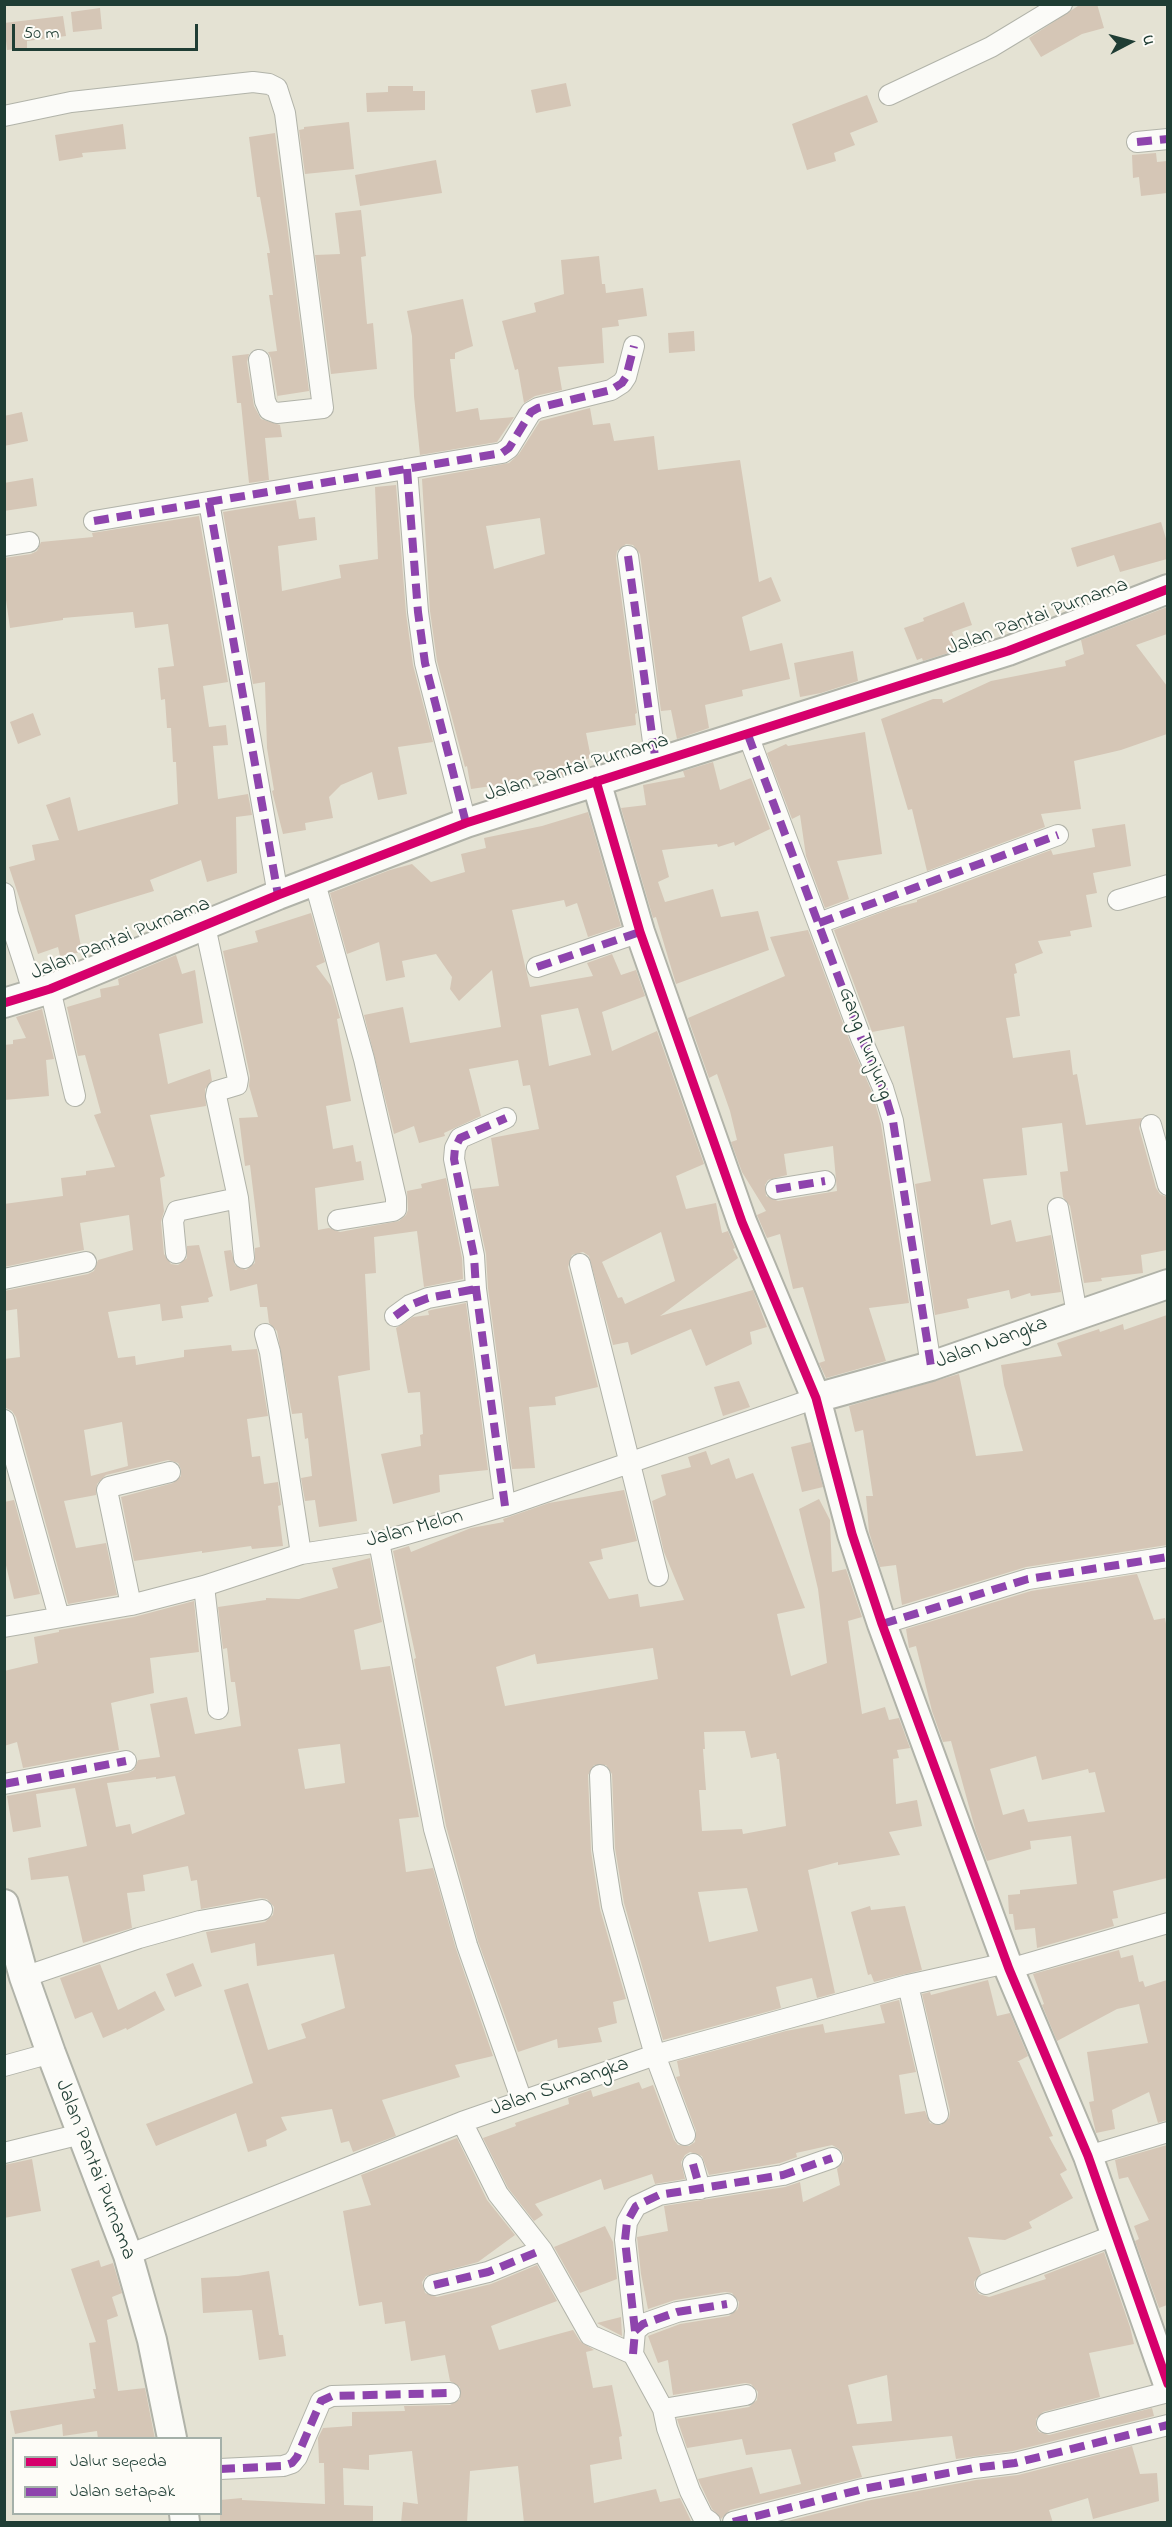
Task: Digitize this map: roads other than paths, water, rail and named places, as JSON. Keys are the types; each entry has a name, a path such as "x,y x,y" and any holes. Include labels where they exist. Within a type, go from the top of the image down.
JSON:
{"street":[{"path":"889,95 991,47 1062,4"},
{"path":"4,116 71,102 253,82 269,84 277,88 285,113 323,408 277,413 269,410 265,401 259,360"},
{"path":"1137,142 1167,139"},
{"path":"94,521 502,453 514,441 531,412 538,408 611,390 622,383 626,377 634,346"},
{"path":"407,469 418,612 425,663 466,823"},
{"path":"209,502 278,895"},
{"path":"4,546 29,542"},
{"path":"628,556 656,764"},
{"name":"Jalan Pantai Purnama","path":"4,1003 42,991 278,895 315,883 466,823 1008,651 1167,589"},
{"name":"Gang Tunjung","path":"748,735 861,1038 883,1088 893,1121 931,1366"},
{"path":"596,781 640,932 742,1222 816,1398 852,1534 882,1624 1008,1966 1088,2156 1167,2384"},
{"path":"819,923 1058,835"},
{"path":"315,883 364,1059 396,1198 396,1209 393,1211 338,1220"},
{"path":"1118,900 1167,885"},
{"path":"4,893 8,914 42,991 75,1096"},
{"path":"205,926 238,1081 234,1087 217,1091 216,1096 238,1198 244,1258"},
{"path":"537,967 640,932"},
{"path":"505,1506 476,1289 474,1256 454,1159 455,1148 460,1138 506,1118"},
{"path":"1151,1125 1167,1185"},
{"path":"776,1189 825,1181"},
{"path":"176,1253 173,1221 177,1211 238,1198"},
{"path":"1058,1208 1077,1314"},
{"path":"4,1279 86,1262"},
{"path":"580,1264 658,1576"},
{"name":"Jalan Nangka","path":"816,1398 931,1366 1167,1284"},
{"path":"395,1316 410,1305 428,1298 476,1289"},
{"path":"265,1334 270,1352 301,1554"},
{"name":"Jalan Melon","path":"4,1627 131,1605 204,1586 301,1554 379,1542 505,1506 816,1398"},
{"path":"4,1420 59,1617"},
{"path":"131,1605 107,1490 109,1487 170,1472"},
{"path":"379,1542 434,1829 467,1945 522,2101"},
{"path":"882,1624 1028,1580 1167,1557"},
{"path":"204,1586 218,1708"},
{"path":"4,1784 126,1761"},
{"path":"600,1775 603,1849 612,1906 655,2055 684,2135"},
{"name":"Jalan Pantai Purnama","path":"4,1904 24,1977 128,2255 152,2340 171,2437"},
{"path":"24,1977 149,1935 200,1921 262,1910"},
{"name":"Jalan Sumangka","path":"128,2255 462,2122 655,2055 908,1985 1008,1966 1167,1923"},
{"path":"908,1985 938,2114"},
{"path":"4,2066 51,2053"},
{"path":"462,2122 498,2194 542,2250 590,2335 633,2354"},
{"path":"1088,2156 1167,2132"},
{"path":"4,2153 81,2134"},
{"path":"710,2523 703,2517 690,2491 667,2428 663,2409 633,2354 635,2331 625,2240 627,2222 636,2206 659,2195 783,2175 831,2158"},
{"path":"693,2164 700,2189"},
{"path":"986,2284 1115,2235"},
{"path":"434,2285 488,2272 542,2250"},
{"path":"635,2331 643,2324 677,2312 728,2304"},
{"path":"1047,2423 1167,2392"},
{"path":"222,2469 283,2466 292,2463 297,2457 321,2401 332,2396 450,2393"},
{"path":"663,2409 746,2395"},
{"path":"733,2523 863,2488 1015,2463 1167,2425"}]}
